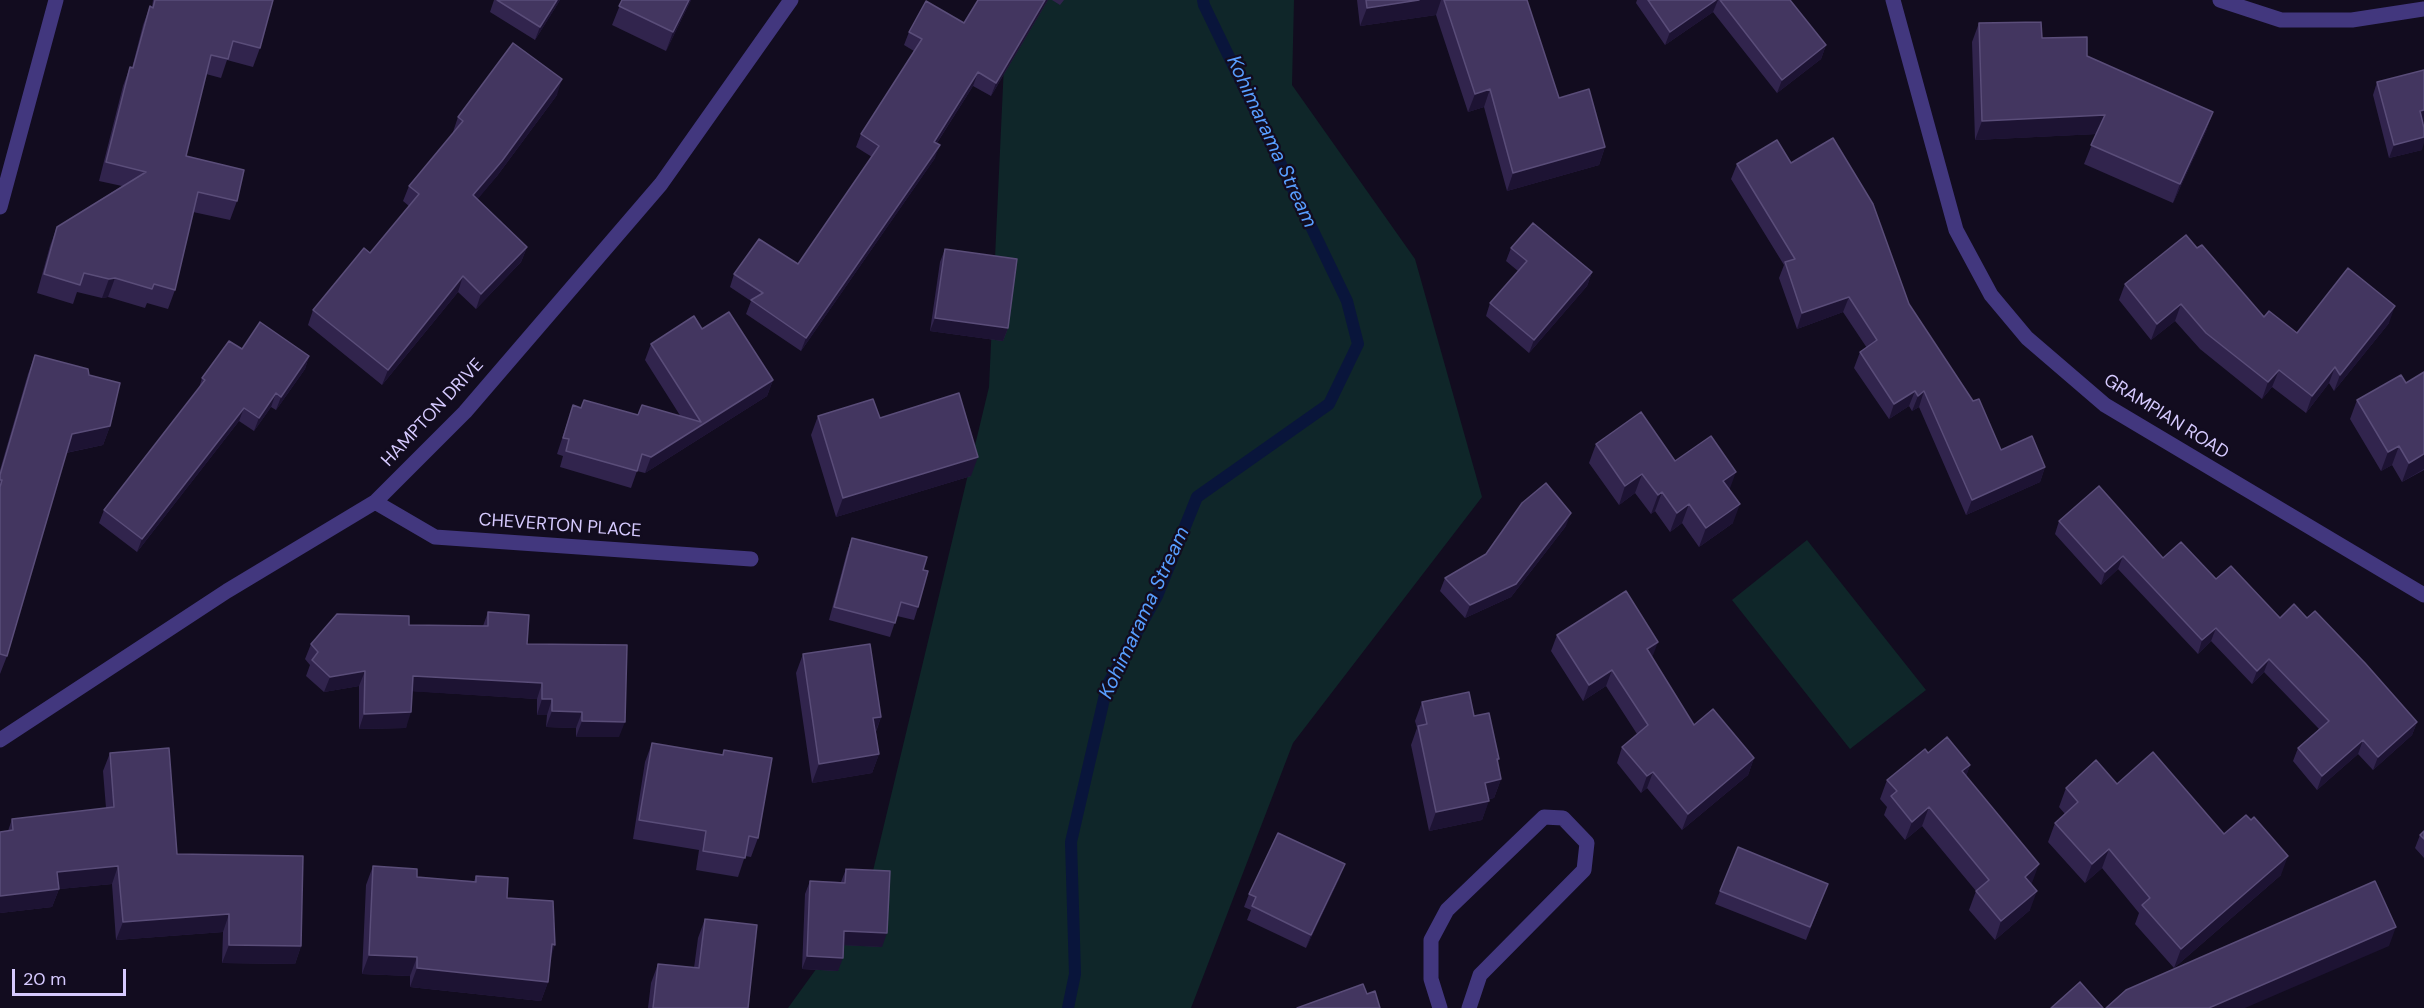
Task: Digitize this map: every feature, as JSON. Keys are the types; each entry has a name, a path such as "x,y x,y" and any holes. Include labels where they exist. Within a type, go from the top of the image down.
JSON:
{"street":[{"path":"0,207 56,0"},
{"name":"HAMPTON DRIVE","path":"0,740 227,591 375,502 465,412 661,184 792,0"},
{"name":"GRAMPIAN ROAD","path":"1893,0 1956,230 1991,295 2027,338 2105,405 2424,595"},
{"path":"2220,0 2281,20 2352,20 2424,9"},
{"name":"CHEVERTON PLACE","path":"375,502 435,537 751,559"},
{"path":"1440,1008 1431,979 1431,940 1447,910 1544,817 1563,819 1587,843 1584,870 1480,975 1469,1008"}],"green space":[{"path":"1007,0 1294,0 1292,85 1415,259 1482,497 1293,743 1191,1008 788,1008 866,900 989,387"},
{"path":"1807,540 1926,690 1850,749 1732,600"}],"building":[{"path":"155,0 273,0 260,48 233,41 228,59 211,55 186,156 244,170 237,201 198,192 175,290 154,284 152,289 115,278 109,279 84,273 80,285 44,274 57,227 146,172 106,162 130,67 133,68 150,6 153,8"},
{"path":"497,0 557,0 540,27"},
{"path":"622,0 689,0 673,32 619,6"},
{"path":"978,0 1045,0 996,83 978,72 934,142 940,145 806,338 751,300 763,293 734,274 759,239 798,264 879,146 861,134 922,39 909,32 926,1 964,23"},
{"path":"1366,0 1419,0 1367,8"},
{"path":"1444,0 1527,0 1559,98 1589,89 1605,147 1513,173 1490,89 1475,94"},
{"path":"1648,0 1716,0 1670,32"},
{"path":"1720,0 1790,0 1826,45 1782,80"},
{"path":"2041,22 2042,38 2087,37 2087,56 2213,112 2180,184 2091,145 2105,115 1982,121 1979,23"},
{"path":"513,43 562,79 502,161 473,195 527,247 481,294 463,276 388,370 313,310 364,248 370,253 419,194 409,186 463,121 458,117"},
{"path":"2424,70 2424,110 2420,111 2424,137 2394,145 2377,82"},
{"path":"1833,138 1873,204 1909,304 1973,401 1979,399 2001,450 2032,436 2045,467 1972,500 1924,391 1918,396 1915,391 1894,404 1860,352 1877,340 1849,297 1802,313 1785,262 1795,259 1737,164 1777,140 1791,163"},
{"path":"1533,223 1592,272 1534,340 1490,303 1527,261 1511,248"},
{"path":"2186,235 2197,248 2202,245 2264,317 2269,311 2297,333 2348,268 2395,306 2340,375 2335,367 2312,396 2279,370 2268,382 2206,333 2181,304 2157,324 2125,284"},
{"path":"945,249 1017,259 1008,328 935,318"},
{"path":"729,312 773,380 651,457 642,454 637,471 566,451 569,439 563,438 573,405 581,408 584,400 638,415 642,405 701,422 651,344 694,316 702,329"},
{"path":"260,322 309,356 281,397 276,393 259,418 244,408 142,539 104,510 205,380 202,378 229,341 242,349"},
{"path":"35,355 88,369 89,375 120,383 110,426 72,434 7,656 0,654 0,487 2,480 0,480 0,475"},
{"path":"2424,372 2424,454 2409,463 2399,446 2388,452 2357,400 2401,375 2406,383"},
{"path":"959,393 978,457 843,498 818,416 873,399 880,418"},
{"path":"1641,412 1675,461 1711,436 1736,472 1723,481 1740,504 1706,528 1689,504 1677,513 1662,492 1658,495 1642,474 1625,486 1596,444"},
{"path":"1546,483 1571,513 1516,584 1470,605 1445,578 1486,554 1522,503"},
{"path":"2099,486 2163,558 2181,542 2216,579 2231,566 2280,618 2294,604 2307,618 2315,611 2417,722 2378,757 2363,740 2322,776 2298,748 2329,721 2269,659 2257,671 2216,628 2202,640 2123,556 2105,572 2059,521"},
{"path":"852,538 927,557 923,570 928,571 918,607 901,602 895,623 834,607"},
{"path":"1626,591 1658,642 1647,649 1694,725 1713,709 1754,758 1688,814 1653,772 1647,776 1622,747 1648,725 1612,670 1589,685 1557,635"},
{"path":"488,612 529,615 527,644 627,645 625,722 582,721 582,712 552,711 552,699 542,699 542,683 413,676 411,712 364,714 365,671 330,677 312,660 318,652 311,644 337,614 409,616 409,625 488,626"},
{"path":"870,644 881,717 873,718 879,754 819,764 803,654"},
{"path":"1469,692 1474,716 1489,713 1501,779 1485,783 1489,801 1436,812 1418,726 1427,724 1422,702"},
{"path":"1947,737 1970,765 1962,771 2039,864 2025,877 2037,891 2001,921 1976,891 1989,880 1929,807 1912,822 1891,796 1897,791 1887,780 1925,749 1928,753"},
{"path":"652,743 723,755 724,750 772,758 758,838 749,836 745,858 703,851 706,831 639,820"},
{"path":"169,748 177,854 303,856 301,946 229,945 229,914 123,922 118,866 57,872 59,889 0,896 0,832 13,830 12,819 114,807 110,753"},
{"path":"2153,752 2224,834 2246,815 2251,820 2254,817 2288,856 2181,949 2142,905 2150,898 2109,849 2092,864 2055,823 2078,802 2066,788 2096,760 2117,784"},
{"path":"1278,833 1345,864 1311,935 1252,906 1256,897 1249,894"},
{"path":"1738,847 1828,884 1810,927 1720,891"},
{"path":"373,866 417,869 417,877 476,882 476,876 508,878 507,898 553,901 555,945 552,944 548,982 417,968 417,957 369,955"},
{"path":"846,869 890,871 887,933 844,931 843,958 807,956 810,881 845,883"},
{"path":"2375,881 2396,927 2209,1008 2106,1008 2126,990"},
{"path":"705,919 757,925 748,1008 653,1008 658,964 699,968"},
{"path":"2080,982 2103,1008 2051,1008"},
{"path":"1363,984 1367,994 1375,991 1380,1008 1297,1008"}],"waterway":[{"name":"Kohimarama Stream","path":"1068,1008 1075,974 1071,842 1107,686 1157,596 1197,497 1329,404 1358,344 1347,301 1203,0"}]}
